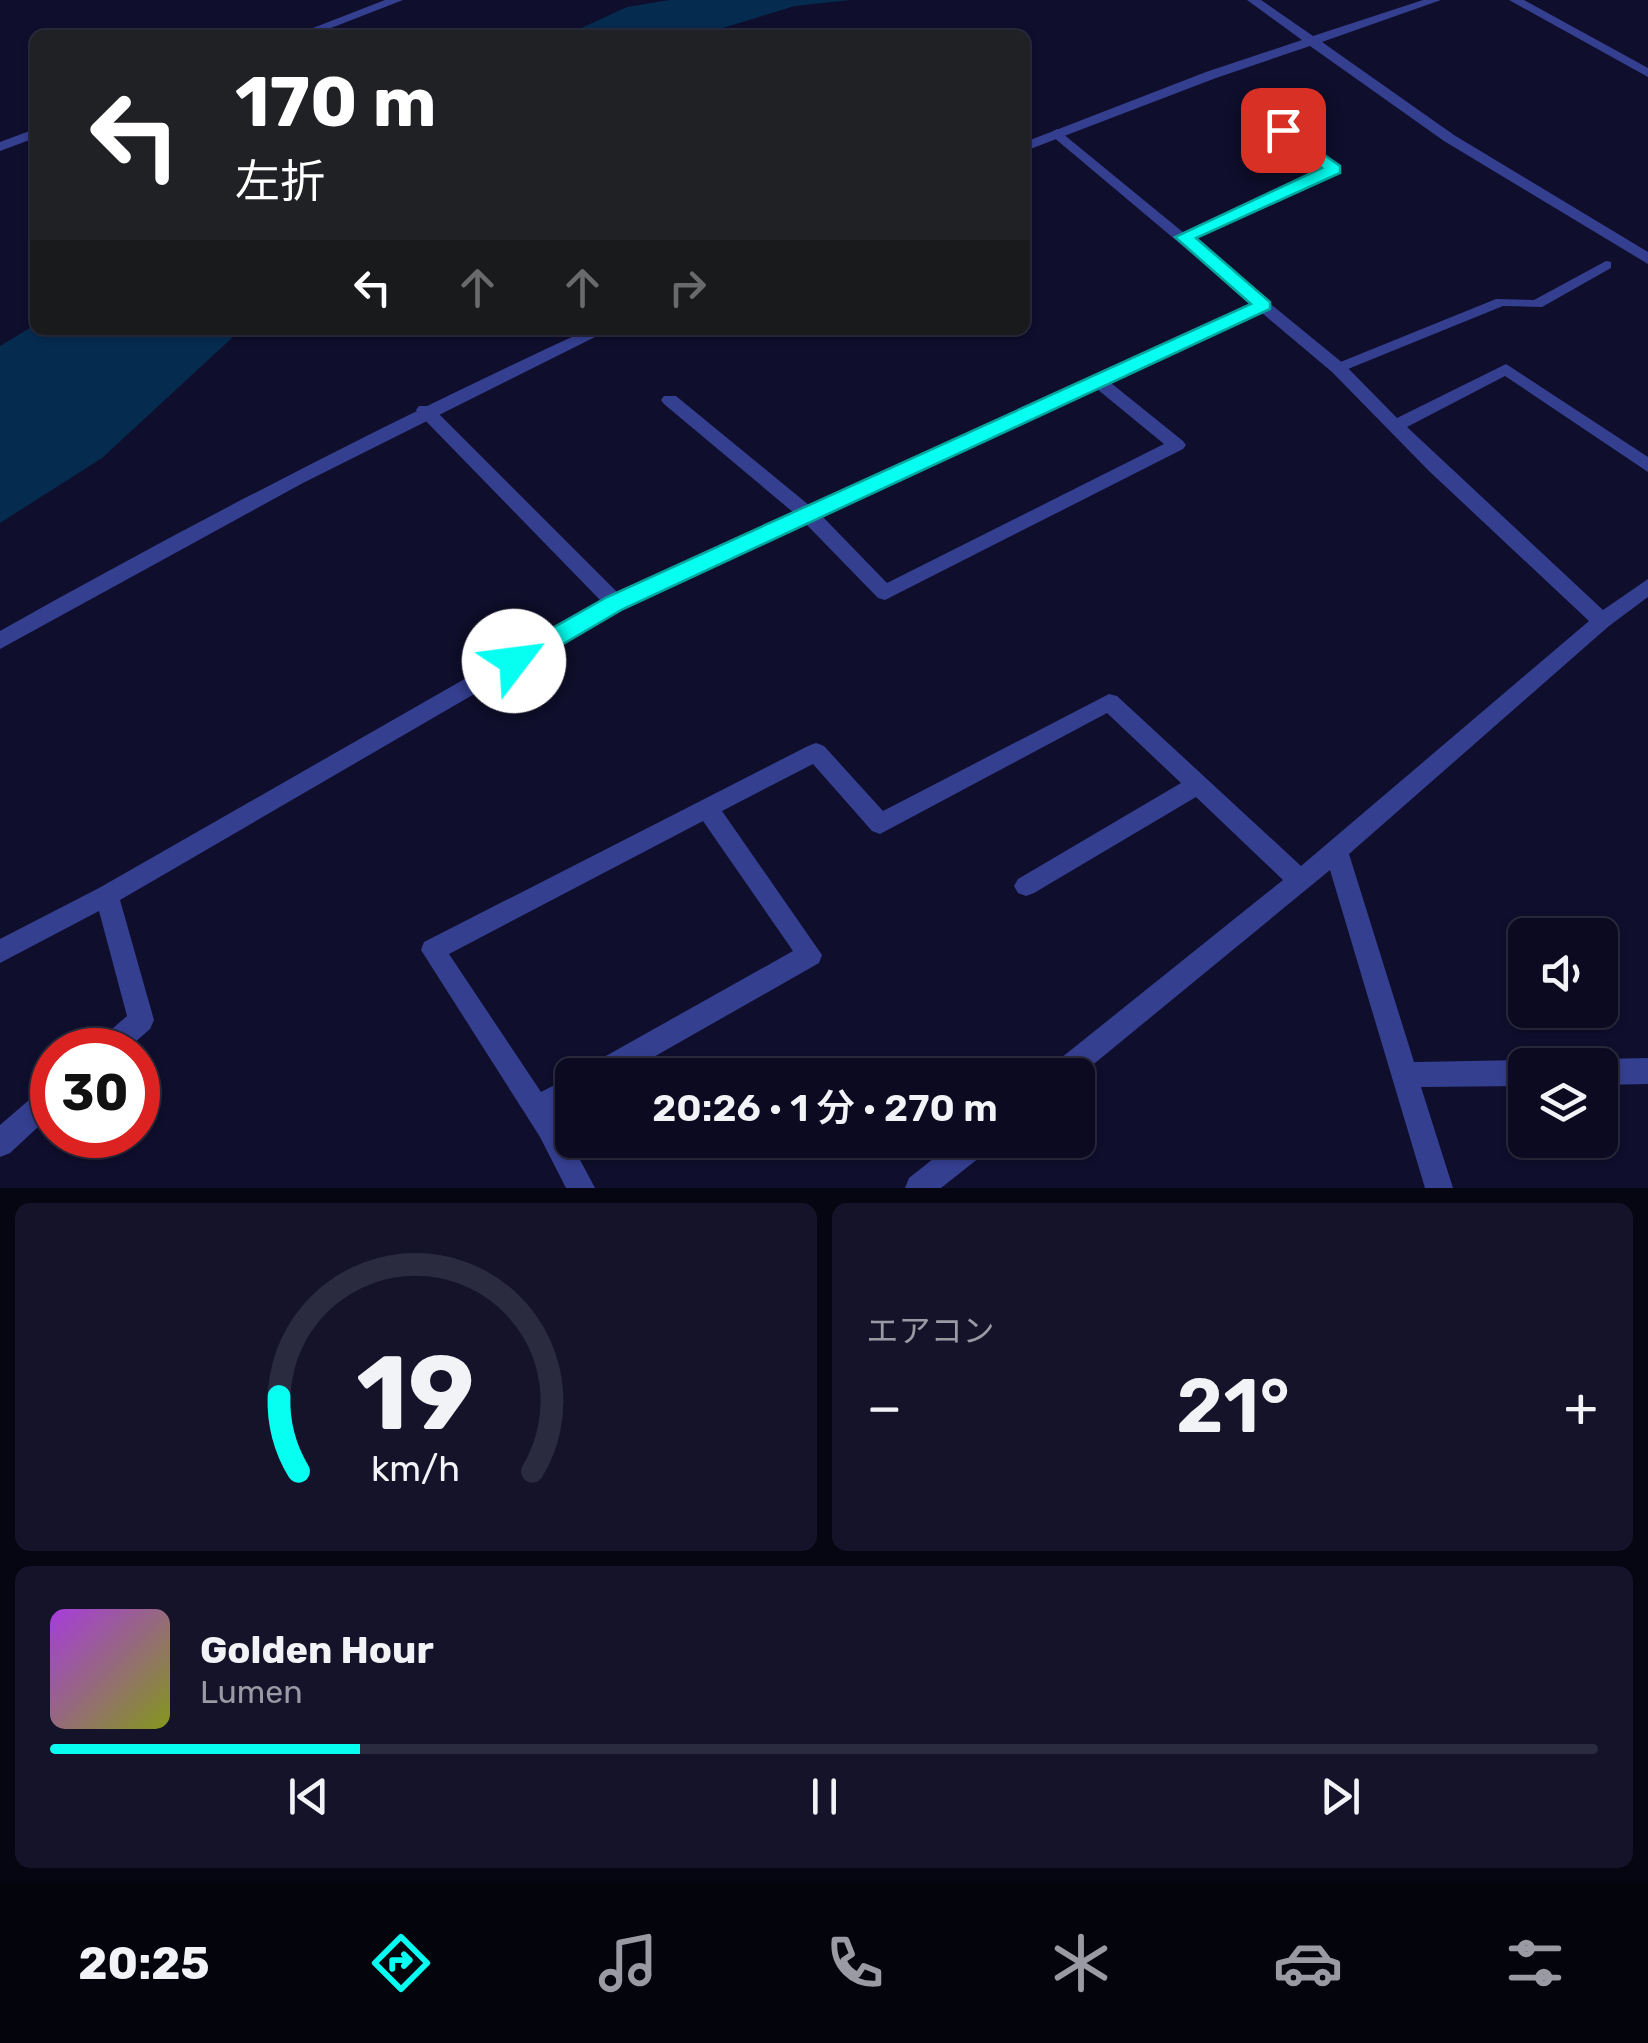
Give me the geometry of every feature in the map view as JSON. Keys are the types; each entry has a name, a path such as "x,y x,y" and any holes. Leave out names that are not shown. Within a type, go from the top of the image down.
{"street":[{"path":"314,30 398,0"},
{"path":"1253,0 1449,138 1648,259"},
{"path":"1030,145 1435,0"},
{"path":"1515,0 1648,73"},
{"path":"1057,134 1338,368 1602,620"},
{"path":"0,146 30,135"},
{"path":"0,952 107,895 615,603 1264,306"},
{"path":"0,641 120,572 425,410 589,335"},
{"path":"1395,426 1506,368 1648,466"},
{"path":"670,400 808,514 885,593 1177,445 1098,382"},
{"path":"425,410 615,603"},
{"path":"1081,1058 1336,851 1602,620 1648,586"},
{"path":"581,1188 536,1109 433,950 816,752 880,824 1110,702 1300,880"},
{"path":"1026,886 1198,785"},
{"path":"627,1058 810,955 706,808"},
{"path":"1336,851 1439,1188"},
{"path":"107,895 140,1020 131,1028"},
{"path":"1618,1072 1648,1071"},
{"path":"1404,1075 1508,1073"},
{"path":"536,1109 555,1098"},
{"path":"0,1144 30,1117"},
{"path":"919,1188 956,1158"}],"lane":[{"path":"1184,237 1334,169 1258,111"},
{"path":"1338,368 1501,302 1538,304 1606,265"}],"water":[{"path":"669,0 851,0 795,6 716,30 577,30 627,7"},
{"path":"30,328 30,335 237,335 102,458 0,523 0,346"}],"route":[{"path":"514,661 615,603 1264,306 1184,237 1334,169 1283,130"}]}
